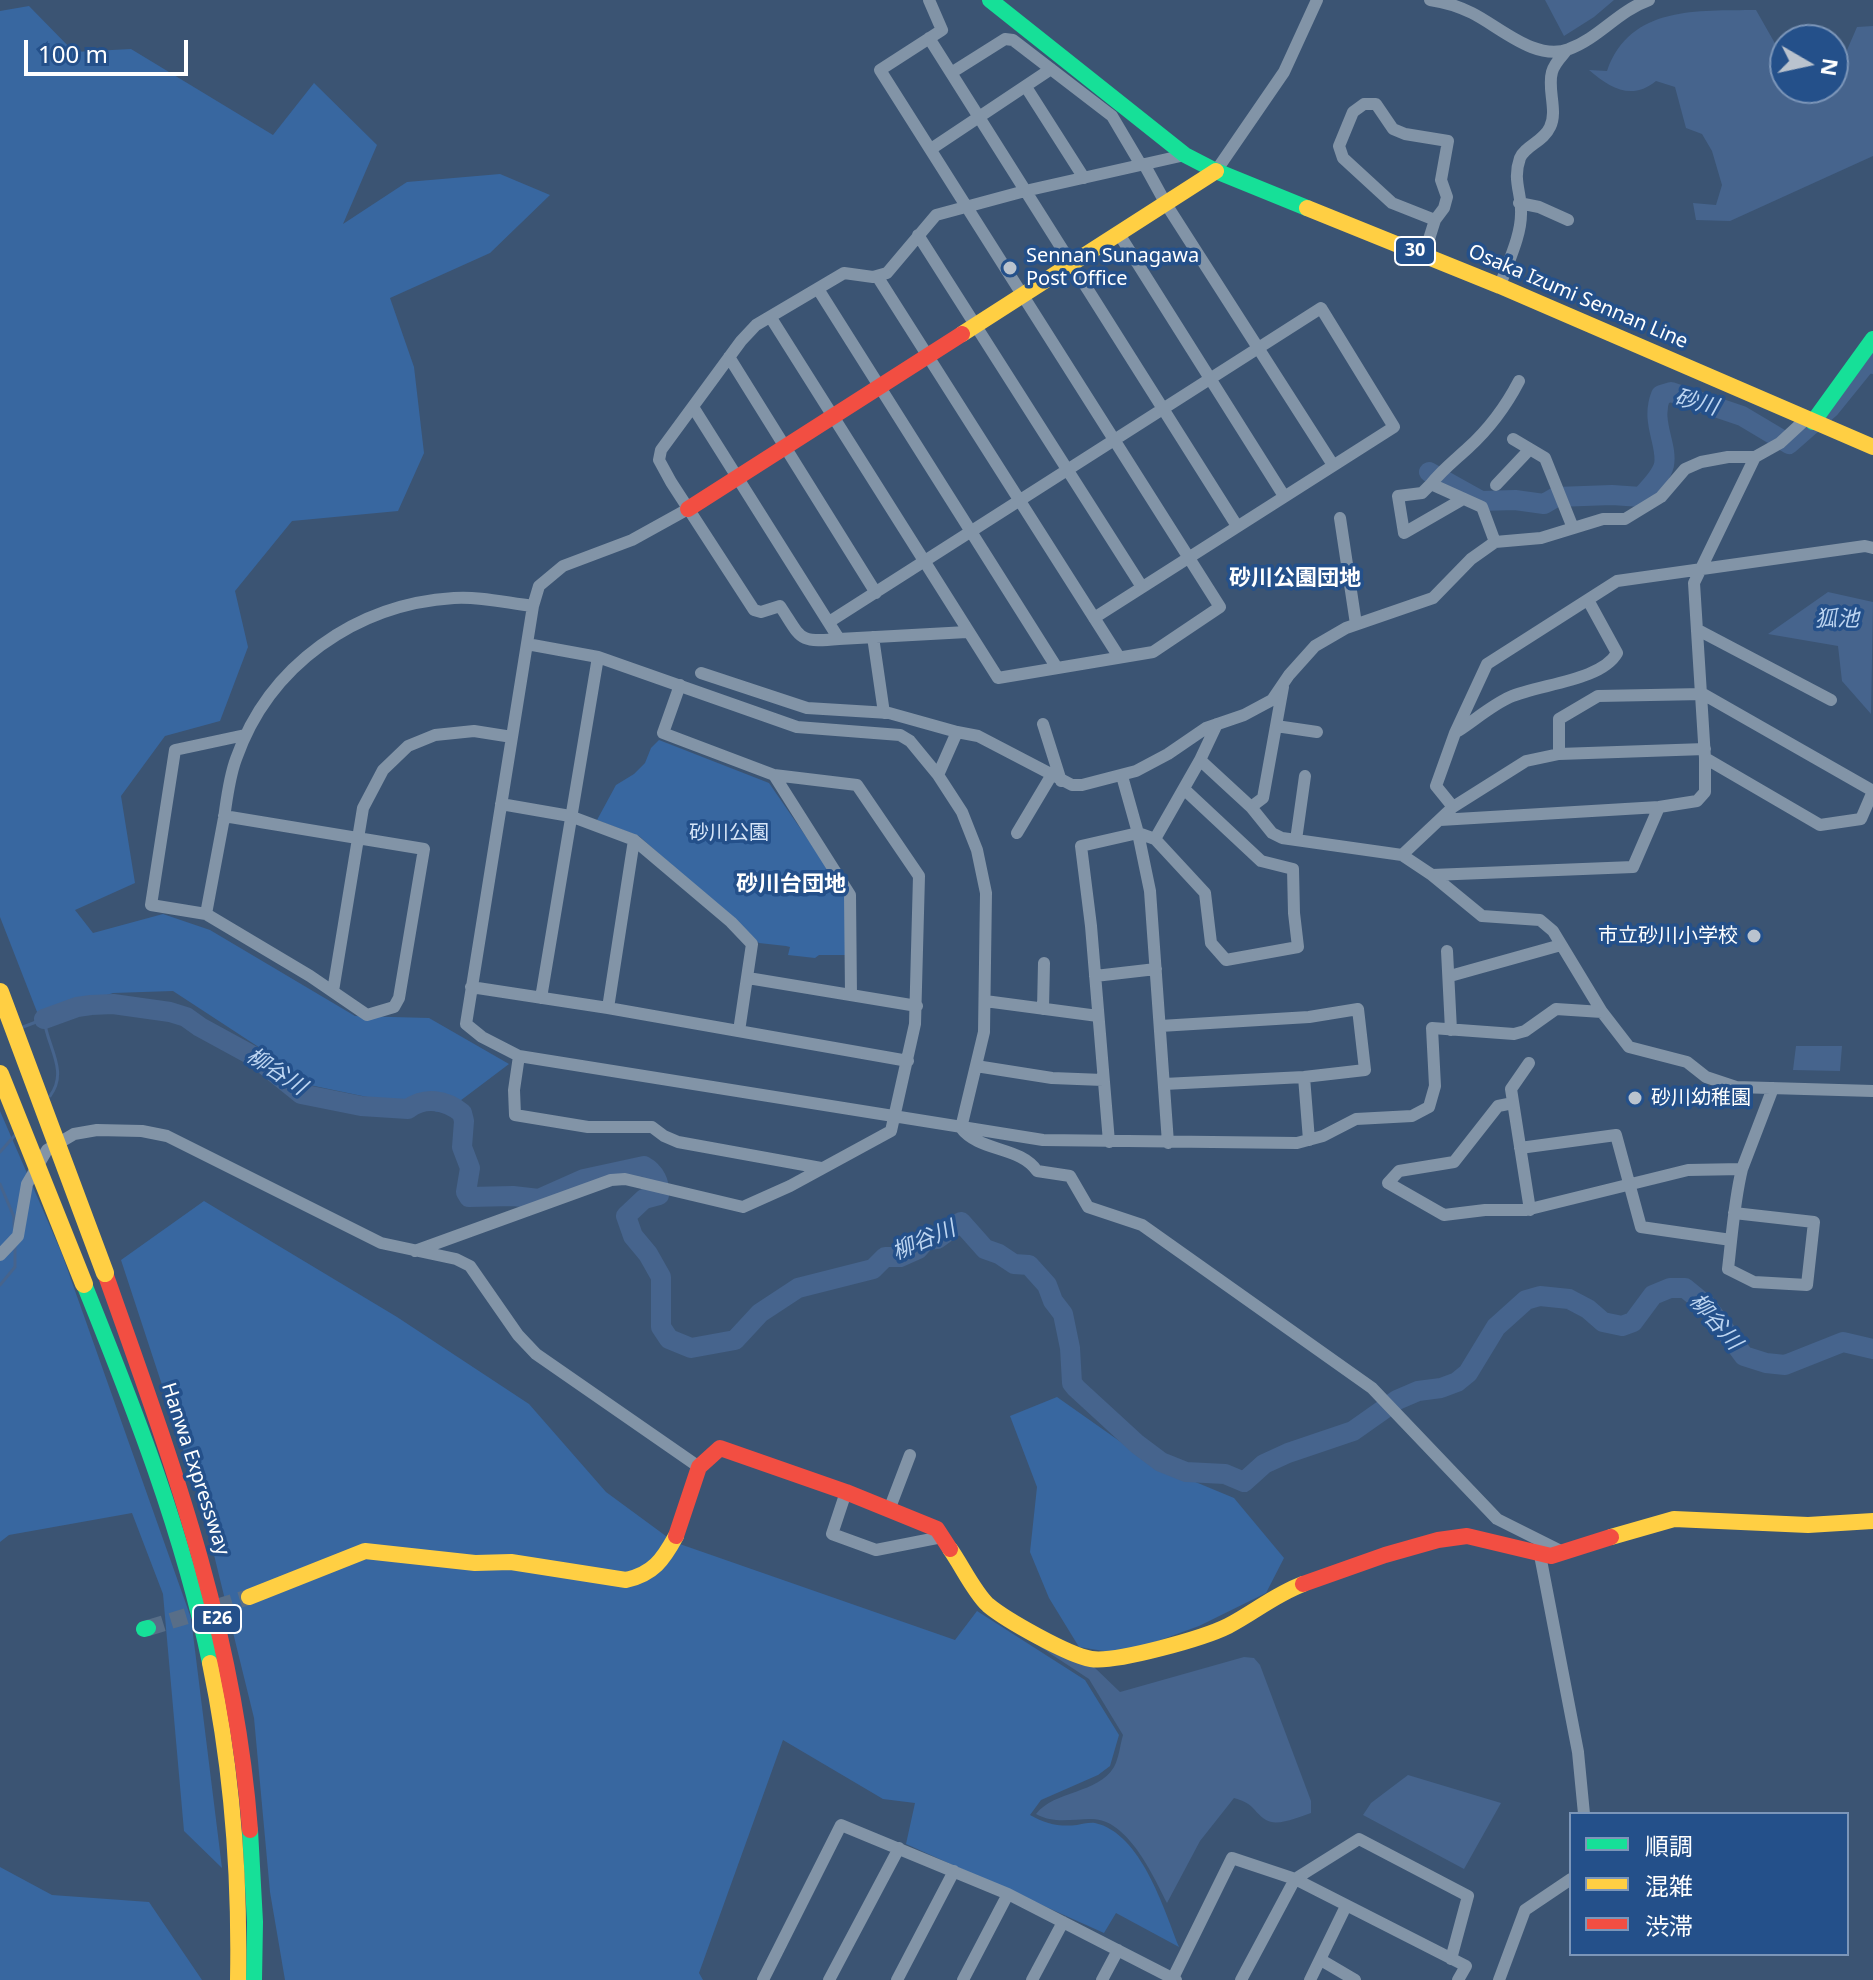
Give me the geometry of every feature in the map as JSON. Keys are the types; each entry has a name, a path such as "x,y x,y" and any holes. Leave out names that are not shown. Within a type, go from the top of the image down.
{"main road":[{"name":"Osaka Izumi Sennan Line","path":"990,0 1107,97 1185,155 1216,171 1500,286 1873,447"},
{"path":"688,509 1216,171"},
{"path":"1810,420 1873,339"},
{"name":"Hanwa Expressway","path":"0,992 105,1273 190,1518 222,1637 235,1703 250,1818 254,1980"},
{"name":"Hanwa Expressway","path":"0,1074 149,1450 172,1518 206,1643 228,1767 238,1895 238,1980"},
{"path":"249,1597 365,1551 475,1563 511,1562 626,1580 640,1577 655,1569 665,1557 676,1536 699,1467 720,1448 846,1492 937,1529 987,1604 1060,1649 1102,1660 1213,1632 1278,1593 1385,1555 1438,1540 1467,1536 1551,1556 1649,1524 1674,1519 1808,1525 1873,1521"}],"street":[{"path":"771,318 998,678 1153,652 1220,607 880,70 942,30 929,0"},
{"path":"1216,171 1284,72 1317,0"},
{"path":"1430,0 1470,12 1529,46 1550,52 1566,51 1582,43 1619,14 1649,0"},
{"path":"929,38 1237,526"},
{"path":"951,73 1005,39 1013,40 1112,116 1333,465"},
{"path":"1500,286 1522,213 1517,169 1522,153 1550,128 1553,69 1566,51"},
{"path":"931,149 1051,69"},
{"path":"1026,87 1084,178"},
{"path":"1424,255 1435,220 1444,208 1447,197 1441,180 1448,141 1393,129 1376,104 1364,104 1353,112 1339,146 1343,158 1392,203 1435,220"},
{"path":"967,632 810,642 801,638 780,606 761,612 754,610 659,460 661,450 756,325 844,273 877,276 887,273 936,215 1025,191 1185,155"},
{"path":"1519,203 1539,207 1568,220"},
{"path":"1119,234 1284,496"},
{"path":"918,235 1142,587"},
{"path":"877,276 1119,657"},
{"path":"818,289 1057,668"},
{"path":"829,622 1321,308 1394,427 1094,618"},
{"path":"729,357 876,593"},
{"path":"1463,499 1404,533 1398,496 1422,493 1507,404 1519,381"},
{"path":"693,407 839,639"},
{"path":"701,673 807,708 884,713 978,736 1056,779 1082,785 1122,776 1168,754 1193,735 1272,700 1315,646 1356,624 1433,598 1471,559 1495,542 1541,538 1603,519 1625,519 1661,497 1685,469 1701,462 1728,457 1755,457 1810,420"},
{"path":"1513,439 1545,458 1573,528"},
{"path":"1496,485 1530,449"},
{"path":"1440,820 1659,807 1697,801 1705,792 1703,694 1694,583 1755,457"},
{"path":"1431,484 1482,507 1495,542"},
{"path":"688,509 632,540 563,566 539,586 533,606 466,1024 482,1037 519,1056 1043,1140 1254,1144 1297,1143 1323,1136 1356,1119 1399,1118 1423,1112 1433,1100 1435,1086 1432,1028 1514,1034 1525,1031 1556,1009 1602,1012"},
{"path":"1340,518 1356,624"},
{"path":"1453,807 1436,786 1455,733 1487,664 1617,581 1865,546 1873,548"},
{"path":"206,914 235,761 254,718 286,674 312,650 362,620 394,609 456,598 533,606"},
{"path":"1455,733 1509,697 1582,675 1613,661 1617,653 1588,600"},
{"path":"1698,630 1831,700"},
{"path":"873,637 884,713"},
{"path":"527,644 598,657 797,727 900,735 910,741 938,775 962,812 977,850 986,893 984,1032 961,1128 968,1138 1031,1162 1037,1171 1070,1176 1088,1207 1142,1225 1372,1388 1497,1519 1563,1552"},
{"path":"541,998 598,657"},
{"path":"1251,807 1263,798 1284,684"},
{"path":"415,1251 611,1180 625,1179 743,1207 755,1204 891,1131 917,1006 919,876 857,785 774,775 663,733 680,685"},
{"path":"1402,855 1453,807 1526,761 1559,754 1705,753 1820,825 1861,819 1873,791 1703,694 1598,696 1559,719 1559,754"},
{"path":"1017,833 1056,779 1043,724"},
{"path":"1155,839 1185,790 1217,724"},
{"path":"1276,726 1317,732"},
{"path":"333,991 363,808 390,760 408,746 435,735 474,731 512,737"},
{"path":"938,775 957,732"},
{"path":"224,816 424,849 399,998 394,1007 367,1015 206,914 151,905 175,750 245,735"},
{"path":"1200,760 1251,807 1272,833 1282,838 1402,855 1482,916 1540,920 1553,931 1602,1012 1629,1047 1687,1062 1706,1077 1736,1087 1873,1091"},
{"path":"774,775 850,895 851,995"},
{"path":"1122,776 1150,891 1168,1143"},
{"path":"1296,840 1305,776"},
{"path":"1109,1142 1081,846 1138,833 1155,839 1205,893 1211,943 1226,960 1298,947 1293,869 1261,861 1185,790"},
{"path":"501,804 570,816 634,840 731,922 752,944 739,1031"},
{"path":"1432,875 1633,867 1659,807"},
{"path":"608,1008 634,840"},
{"path":"1450,976 1561,945"},
{"path":"1447,951 1451,1030"},
{"path":"1043,1009 1044,963"},
{"path":"1095,976 1156,969"},
{"path":"748,978 917,1006"},
{"path":"471,987 908,1061"},
{"path":"985,1001 1098,1016"},
{"path":"1160,1026 1309,1017 1358,1009 1365,1070 1304,1077 1164,1084"},
{"path":"519,1056 514,1090 515,1115 588,1127 652,1127 678,1142 821,1168"},
{"path":"1529,1063 1511,1089 1530,1210"},
{"path":"976,1066 1052,1078 1103,1080"},
{"path":"1304,1077 1309,1140"},
{"path":"1734,1213 1814,1222 1807,1285 1754,1282 1728,1269 1734,1213 1742,1169 1773,1088"},
{"path":"1513,1103 1498,1106 1454,1162 1399,1171 1388,1183 1444,1215 1485,1210 1530,1210 1688,1170 1742,1169"},
{"path":"0,1255 18,1236 27,1184 47,1150 74,1134 97,1130 142,1131 167,1136 381,1243 456,1259 470,1266 518,1335 536,1354 699,1467"},
{"path":"1520,1148 1616,1135 1641,1227 1731,1240"},
{"path":"889,1510 910,1455"},
{"path":"846,1492 832,1534 876,1550 942,1537"},
{"path":"1540,1555 1578,1752 1584,1812"},
{"path":"763,1980 841,1825 1008,1894 1174,1979 1232,1858 1295,1879 1466,1966 1458,1980"},
{"path":"1241,1980 1295,1879 1359,1839 1468,1896 1451,1959"},
{"path":"829,1980 899,1848"},
{"path":"897,1980 954,1871"},
{"path":"1499,1980 1525,1910 1569,1880"},
{"path":"963,1980 1008,1894"},
{"path":"1310,1980 1346,1906"},
{"path":"1032,1980 1063,1922"},
{"path":"1102,1980 1118,1950"},
{"path":"1321,1960 1355,1980"}],"green space":[{"path":"29,6 74,52 131,49 273,135 314,83 377,145 343,224 407,182 500,174 550,195 490,253 390,298 414,367 424,453 398,511 292,521 235,591 248,647 220,721 165,736 121,796 135,883 75,910 93,933 163,914 210,930 355,1016 429,1018 509,1064 444,1113 300,1083 280,1061 173,991 113,993 39,1017 0,917 0,11"},
{"name":"砂川公園","path":"659,740 769,783 847,896 846,955 819,955 815,958 788,955 790,947 759,943 639,836 597,820 616,785 645,763 651,748"},
{"path":"0,1111 62,1254 191,1618 222,1868 184,1831 163,1594 132,1513 9,1535 0,1542"},
{"path":"204,1201 397,1317 529,1404 606,1492 674,1542 955,1640 977,1611 1085,1680 1119,1735 1110,1766 1098,1775 1041,1800 1030,1815 1058,1825 1095,1823 1125,1841 1149,1874 1179,1947 1116,1913 1104,1933 906,1844 915,1803 883,1799 783,1740 699,1973 703,1980 285,1980 270,1892 254,1718 203,1510 121,1260"},
{"path":"1057,1397 1152,1464 1234,1498 1284,1558 1266,1593 1199,1626 1122,1654 1079,1647 1049,1598 1030,1552 1037,1487 1010,1416"},
{"path":"0,1867 52,1895 149,1902 202,1980 0,1980"}],"water":[{"path":"1545,0 1614,0 1564,36"},
{"path":"1756,10 1769,33 1769,104 1849,104 1849,46 1857,27 1873,26 1873,156 1730,221 1696,220 1693,203 1716,205 1722,185 1712,151 1702,134 1686,128 1675,87 1656,81 1638,90 1621,90 1589,70 1607,71 1618,49 1632,34 1649,23 1668,16"},
{"name":"狐池","path":"1828,592 1873,602 1871,714 1842,681 1838,646 1768,634"},
{"path":"1796,1046 1842,1046 1840,1071 1793,1070"},
{"path":"996,1612 1079,1664 1094,1667 1120,1692 1244,1657 1254,1658 1260,1665 1311,1801 1311,1813 1288,1821 1271,1822 1247,1803 1234,1798 1200,1841 1167,1903 1137,1850 1116,1828 1104,1821 1056,1820 1036,1814 1054,1800 1107,1776 1116,1763 1123,1735 1089,1679 993,1616"},
{"path":"1408,1775 1501,1803 1464,1869 1363,1815 1371,1803"}],"waterway":[{"name":"砂川","path":"1429,472 1481,501 1515,500 1544,504 1556,497 1641,497 1658,478 1664,465 1657,414 1661,395 1671,392 1742,416 1789,444 1830,408 1868,361 1873,364"},
{"name":"柳谷川","path":"44,1019 91,1005 113,1004 170,1012 186,1017 255,1057 301,1094 361,1106 408,1109 428,1101 449,1105 462,1113 464,1121 462,1147 470,1168 466,1192 469,1197 539,1199 584,1179 644,1166 656,1178 659,1195 644,1199 626,1216 633,1236 661,1277 661,1327 669,1339 691,1348 735,1340 760,1313 798,1288 873,1269 885,1257 900,1257 918,1249 926,1240 937,1239 961,1222 985,1249 1014,1264 1029,1265 1047,1285 1053,1301 1063,1314 1070,1348 1072,1383 1076,1388 1137,1444 1161,1462 1186,1472 1225,1474 1244,1482 1264,1464 1353,1431 1397,1400 1418,1391 1457,1382 1468,1373 1496,1327 1526,1300 1540,1296 1569,1299 1603,1322 1622,1326 1633,1322 1653,1295 1670,1288 1685,1288 1707,1306 1744,1356 1785,1365 1843,1342 1873,1349"},
{"path":"23,1027 44,1019 58,1077 50,1096"},
{"path":"0,1152 16,1134"},
{"path":"0,1184 14,1217 14,1227"},
{"path":"0,1285 15,1267 15,1246"}],"tunnel":[{"path":"148,1628 249,1597"}],"traffic: fast":[{"path":"990,0 1185,155 1307,208"},
{"path":"1813,422 1873,339"},
{"path":"84,1284 139,1424 171,1518 210,1663"},
{"path":"144,1629 148,1628"},
{"path":"250,1830 255,1922 254,1980"}],"traffic: slow":[{"path":"962,334 1216,171"},
{"path":"1307,208 1500,286 1873,447"},
{"path":"0,992 105,1273"},
{"path":"0,1074 84,1284"},
{"path":"1611,1537 1674,1519 1808,1525 1873,1521"},
{"path":"249,1597 365,1551 475,1563 511,1562 626,1580 656,1565 676,1536"},
{"path":"950,1549 988,1605 1038,1636 1091,1659 1120,1657 1200,1637 1228,1626 1303,1584"},
{"path":"210,1663 224,1742 233,1821 238,1900 238,1980"}],"traffic: jam":[{"path":"688,509 962,334"},
{"path":"105,1273 176,1478 215,1615 242,1756 250,1830"},
{"path":"676,1536 699,1467 720,1448 846,1492 937,1529 950,1549"},
{"path":"1303,1584 1438,1540 1467,1536 1551,1556 1611,1537"}],"place":[{"name":"Sennan Sunagawa Post Office","path":"1010,268"},
{"name":"市立砂川小学校","path":"1754,936"},
{"name":"砂川幼稚園","path":"1635,1098"}],"district":[{"name":"砂川公園団地","path":"1295,579"},
{"name":"砂川台団地","path":"791,885"}]}
